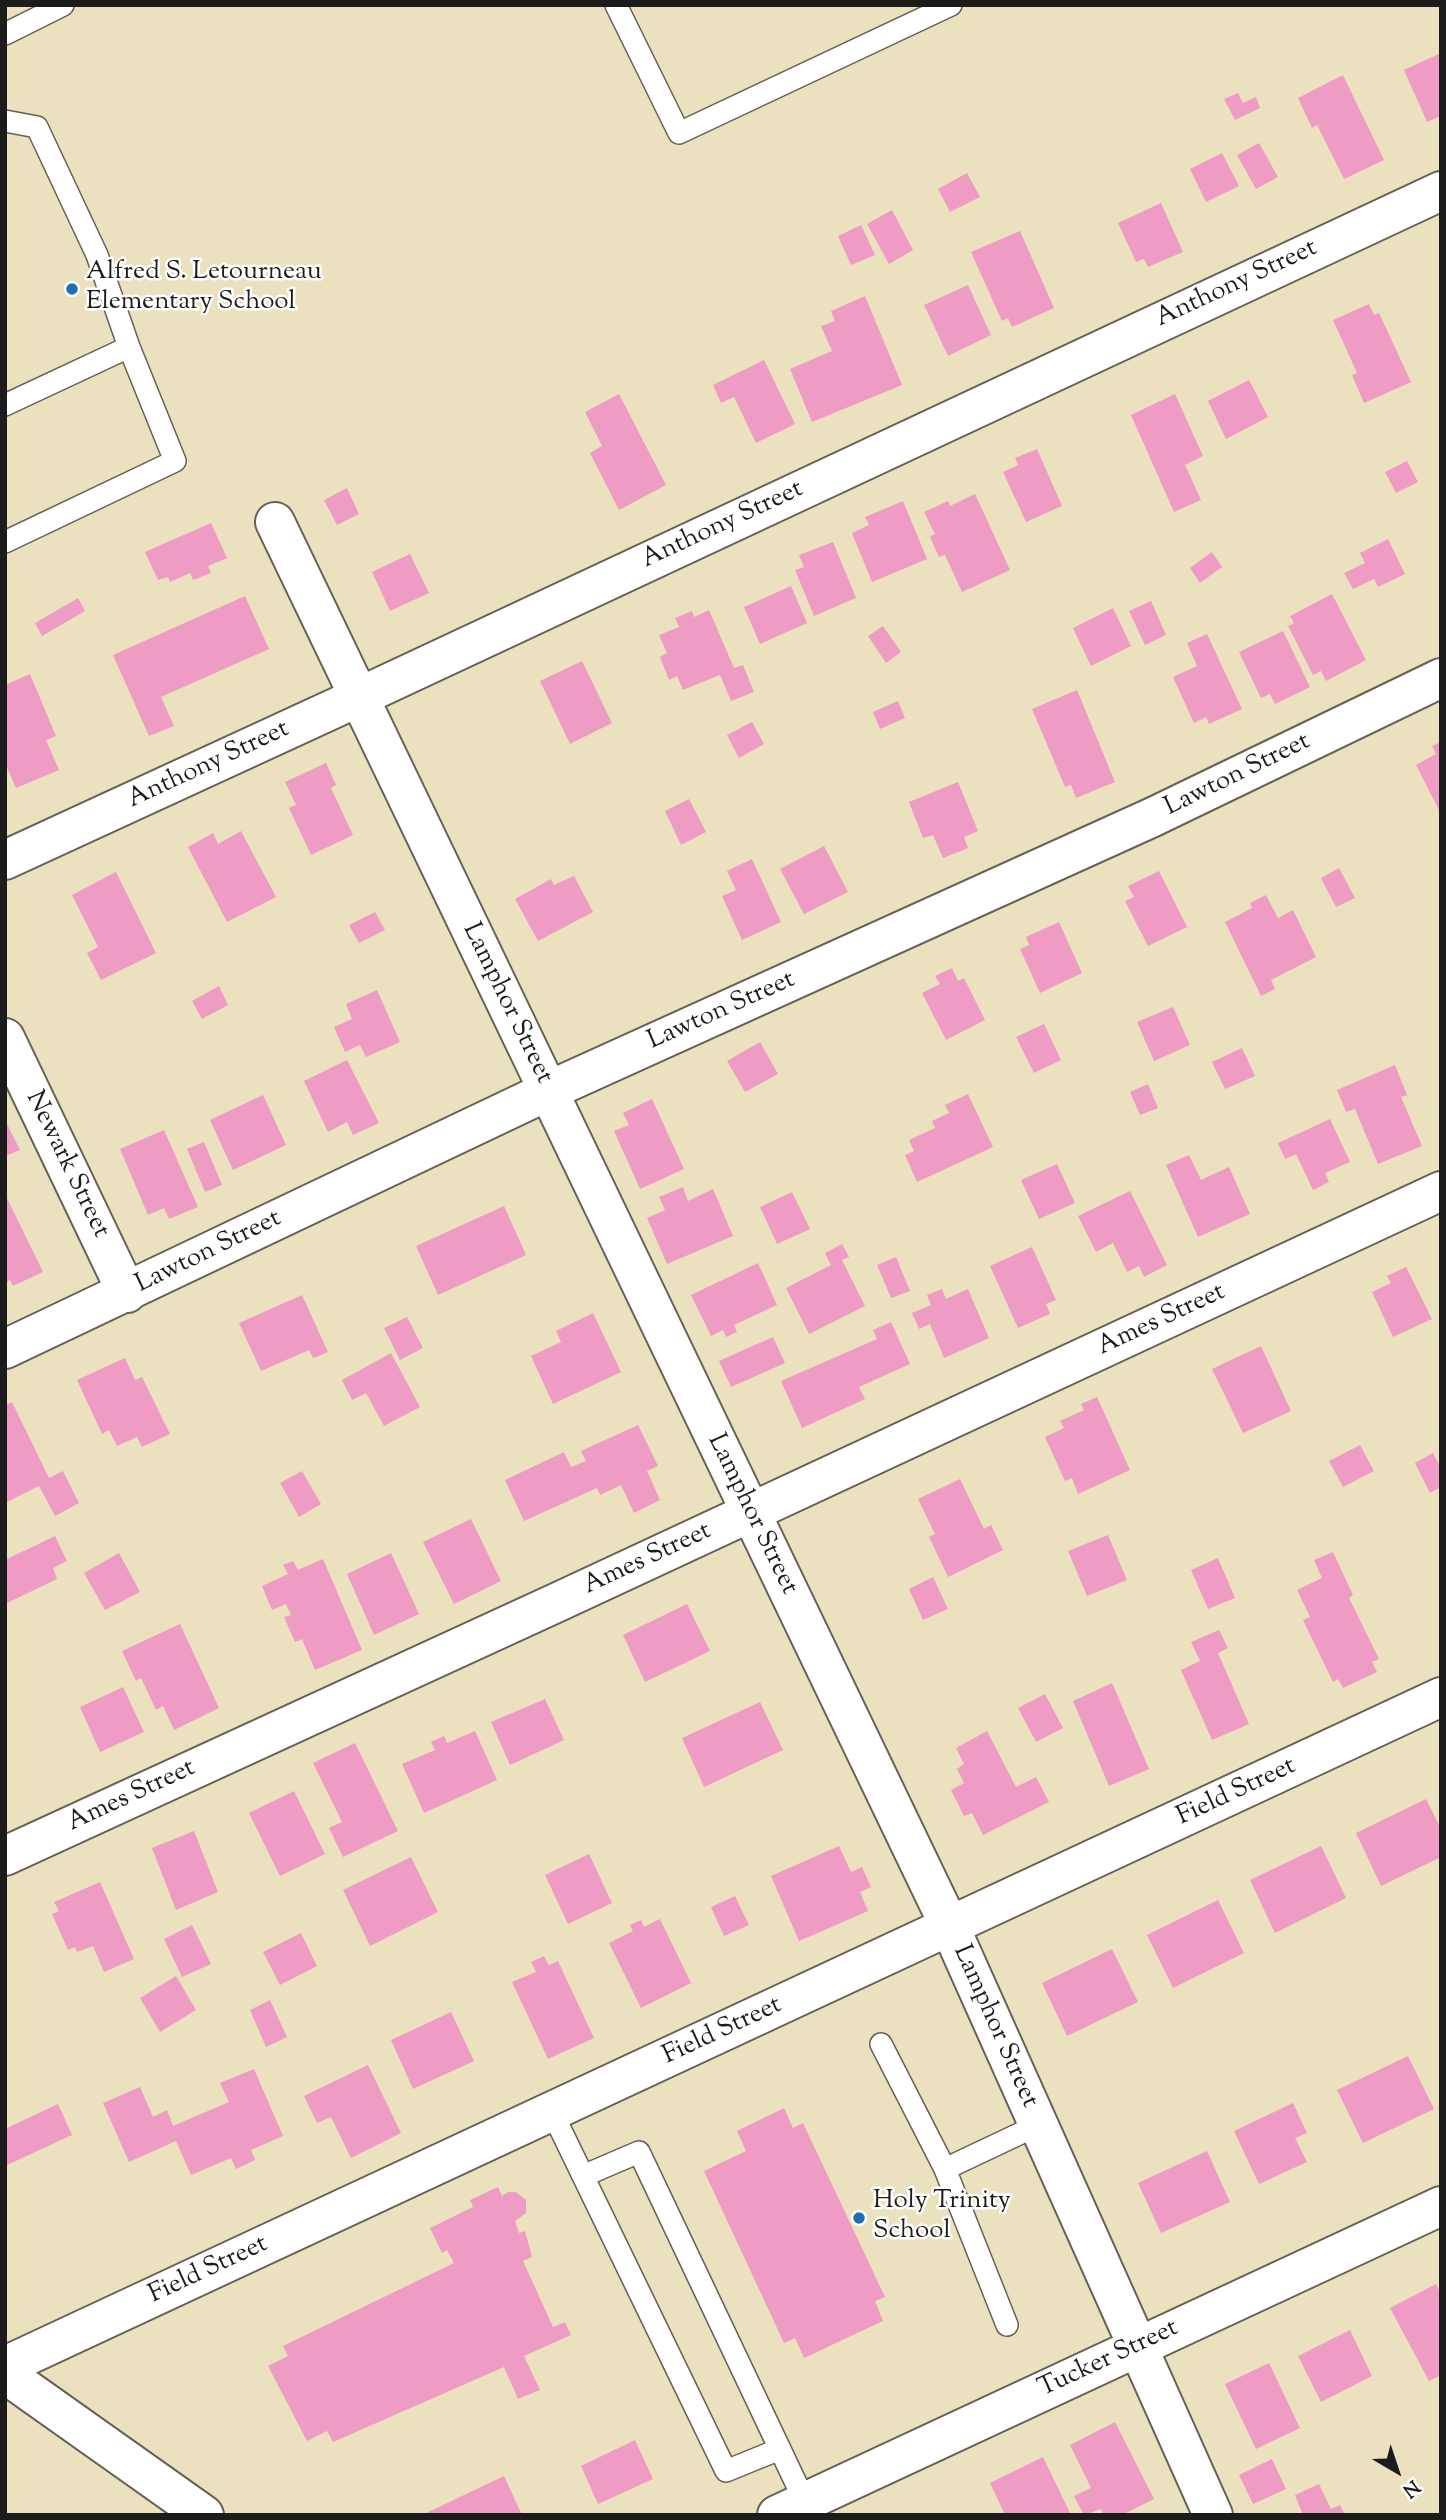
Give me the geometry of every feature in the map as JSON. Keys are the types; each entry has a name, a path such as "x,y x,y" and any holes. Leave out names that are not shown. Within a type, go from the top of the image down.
{"street":[{"name":"Anthony Street","path":"5,860 1441,191"},
{"name":"Lamphor Street","path":"275,522 950,1927 1136,2348 1213,2515"},
{"name":"Lawton Street","path":"5,1349 548,1091 1153,817 1441,678"},
{"name":"Newark Street","path":"5,1038 127,1293"},
{"name":"Ames Street","path":"5,1856 1441,1191"},
{"name":"Field Street","path":"5,2366 1441,1697"},
{"name":"Tucker Street","path":"791,2508 1441,2206"},
{"path":"5,2374 204,2515"}],"lane":[{"path":"5,34 63,5"},
{"path":"616,5 679,133 951,5"},
{"path":"5,121 37,127 97,255 129,347 175,461 5,542"},
{"path":"5,405 129,347"},
{"path":"881,2044 945,2169 1007,2325"},
{"path":"552,2112 726,2471 780,2449"},
{"path":"945,2169 1038,2125"},
{"path":"583,2175 639,2152 780,2449 791,2508"}],"building":[{"path":"1441,53 1441,116 1427,122 1404,70"},
{"path":"1343,75 1384,160 1344,179 1317,125 1312,128 1298,98"},
{"path":"1238,93 1243,103 1256,97 1260,108 1235,120 1224,99"},
{"path":"1259,143 1278,177 1256,189 1237,155"},
{"path":"1222,153 1239,186 1206,202 1190,169"},
{"path":"967,173 980,197 950,212 938,189"},
{"path":"1161,203 1183,252 1148,267 1144,259 1136,262 1118,223"},
{"path":"892,210 913,250 889,264 867,224"},
{"path":"861,225 875,255 851,265 838,236"},
{"path":"1020,231 1054,308 1012,327 1008,318 1002,321 971,252"},
{"path":"968,285 991,335 948,356 924,305"},
{"path":"865,296 902,385 812,422 790,369 832,351 821,326 835,321 831,311"},
{"path":"1369,304 1374,315 1379,313 1411,382 1364,403 1352,375 1357,373 1333,320"},
{"path":"764,360 795,424 756,443 734,397 721,403 713,385"},
{"path":"1249,380 1268,417 1226,439 1208,401"},
{"path":"619,394 666,485 619,510 590,453 602,446 585,412"},
{"path":"1175,394 1203,456 1185,465 1201,500 1174,512 1131,415"},
{"path":"1037,449 1062,506 1026,522 1003,472 1018,465 1015,458"},
{"path":"1407,461 1418,482 1396,493 1385,472"},
{"path":"347,488 359,514 337,525 324,500"},
{"path":"975,494 1010,570 962,592 945,555 939,557 930,537 935,534 924,512 948,501 950,506"},
{"path":"903,501 927,559 872,582 852,533 869,525 865,517"},
{"path":"211,523 227,558 208,566 211,573 193,580 190,573 170,582 168,577 158,580 145,552"},
{"path":"1388,539 1405,574 1378,587 1374,579 1353,589 1344,573 1365,563 1360,553"},
{"path":"833,542 856,598 814,616 795,570 804,567 799,555"},
{"path":"1212,552 1222,567 1200,583 1190,568"},
{"path":"410,554 429,593 390,611 372,572"},
{"path":"791,586 807,623 760,644 744,607"},
{"path":"1332,594 1366,660 1326,681 1321,671 1313,675 1288,626 1294,623 1290,616"},
{"path":"245,596 269,649 161,697 174,726 149,736 113,655"},
{"path":"78,598 85,611 42,636 35,623"},
{"path":"1151,601 1166,635 1145,645 1129,611"},
{"path":"1113,608 1131,646 1091,666 1073,628"},
{"path":"709,610 734,668 743,665 754,692 731,701 720,675 683,690 677,676 669,680 660,657 667,653 659,635 679,627 675,618 692,611 694,617"},
{"path":"883,626 901,652 886,663 868,636"},
{"path":"1283,631 1310,687 1275,704 1270,694 1261,698 1239,652"},
{"path":"1207,634 1242,709 1209,724 1206,717 1194,723 1173,677 1197,666 1187,643"},
{"path":"582,661 612,723 570,744 540,681"},
{"path":"30,674 56,736 46,740 59,770 16,788 5,763 5,685"},
{"path":"1077,690 1115,782 1076,798 1071,785 1065,787 1032,709"},
{"path":"898,701 905,718 880,729 873,712"},
{"path":"752,722 764,744 739,758 727,735"},
{"path":"1441,742 1441,814 1416,765 1436,754 1432,746"},
{"path":"326,763 336,785 331,788 353,835 311,855 289,808 296,805 285,782"},
{"path":"958,782 978,831 964,837 968,848 943,858 933,835 923,838 909,802"},
{"path":"689,799 706,832 681,845 665,811"},
{"path":"241,831 276,897 227,922 188,847 213,833 218,844"},
{"path":"824,846 848,892 804,914 780,869"},
{"path":"752,859 781,922 742,940 722,896 736,890 727,871"},
{"path":"1339,868 1355,898 1336,907 1321,878"},
{"path":"1159,871 1187,927 1148,946 1125,901 1134,897 1128,886"},
{"path":"116,872 156,953 101,980 87,953 98,947 72,895"},
{"path":"574,876 593,912 538,941 515,899 551,879 554,885"},
{"path":"1266,895 1278,918 1293,910 1316,957 1271,980 1275,989 1261,996 1225,922 1252,908 1250,903"},
{"path":"375,912 385,930 359,943 349,925"},
{"path":"1059,922 1082,973 1040,993 1020,949 1029,945 1026,937"},
{"path":"952,968 958,981 964,978 985,1020 946,1040 922,993 940,984 935,976"},
{"path":"219,986 228,1005 202,1019 192,1001"},
{"path":"377,990 400,1042 366,1057 360,1045 345,1052 334,1027 352,1019 346,1004"},
{"path":"1173,1007 1190,1045 1154,1061 1137,1022"},
{"path":"1044,1024 1061,1060 1034,1073 1016,1037"},
{"path":"760,1042 778,1074 745,1092 727,1061"},
{"path":"1242,1048 1255,1076 1225,1089 1212,1062"},
{"path":"347,1060 379,1123 353,1135 347,1122 328,1132 304,1081"},
{"path":"1395,1065 1407,1095 1401,1097 1422,1146 1378,1164 1355,1109 1346,1112 1337,1090"},
{"path":"1148,1084 1158,1108 1140,1115 1130,1092"},
{"path":"968,1094 993,1147 917,1182 905,1155 914,1151 909,1140 935,1128 932,1121 949,1113 945,1105"},
{"path":"263,1095 286,1145 233,1170 210,1120"},
{"path":"652,1099 684,1169 640,1189 614,1131 629,1125 623,1113"},
{"path":"1330,1119 1350,1162 1325,1173 1329,1182 1313,1190 1296,1154 1285,1159 1278,1143"},
{"path":"5,1120 20,1150 5,1156"},
{"path":"164,1130 198,1207 169,1219 164,1208 148,1215 120,1149"},
{"path":"204,1142 222,1185 205,1192 187,1149"},
{"path":"1189,1155 1201,1180 1229,1167 1250,1214 1198,1237 1166,1165"},
{"path":"1057,1164 1075,1203 1039,1219 1021,1180"},
{"path":"683,1187 688,1201 713,1189 733,1236 667,1264 647,1218 665,1210 659,1197"},
{"path":"1130,1191 1167,1265 1144,1277 1139,1266 1127,1272 1113,1243 1096,1252 1078,1216"},
{"path":"792,1192 810,1229 777,1244 760,1207"},
{"path":"5,1194 43,1272 13,1286 10,1280 5,1283"},
{"path":"504,1206 526,1255 438,1295 416,1246"},
{"path":"842,1244 849,1257 842,1260 865,1306 809,1334 786,1288 831,1265 825,1253"},
{"path":"1032,1247 1056,1300 1046,1304 1050,1314 1018,1328 990,1266"},
{"path":"896,1257 910,1291 891,1298 877,1265"},
{"path":"758,1263 777,1305 734,1325 737,1332 726,1337 723,1330 711,1336 691,1295"},
{"path":"1406,1267 1432,1319 1393,1337 1372,1292 1391,1283 1387,1276"},
{"path":"942,1289 946,1299 968,1289 989,1338 944,1358 930,1324 919,1329 912,1313 931,1305 927,1295"},
{"path":"302,1295 328,1352 313,1358 309,1350 261,1371 239,1323"},
{"path":"593,1313 621,1372 553,1404 531,1356 561,1342 556,1331"},
{"path":"407,1317 423,1348 400,1360 384,1328"},
{"path":"891,1322 910,1364 859,1387 865,1399 802,1428 781,1381 877,1339 873,1330"},
{"path":"773,1337 785,1363 731,1387 719,1361"},
{"path":"1261,1346 1291,1411 1243,1433 1212,1369"},
{"path":"391,1353 420,1407 384,1426 366,1393 352,1400 342,1380"},
{"path":"125,1358 135,1380 142,1377 170,1434 142,1447 137,1437 117,1446 109,1430 102,1434 77,1380"},
{"path":"1097,1397 1130,1470 1078,1494 1072,1478 1065,1481 1045,1437 1064,1428 1060,1421 1084,1410 1081,1404"},
{"path":"12,1402 49,1478 63,1471 79,1503 55,1516 39,1486 5,1503 5,1405"},
{"path":"638,1425 658,1466 647,1471 660,1500 634,1513 621,1485 600,1495 597,1488 524,1521 505,1480 564,1452 571,1467 586,1461 581,1451"},
{"path":"1360,1445 1374,1471 1343,1487 1329,1461"},
{"path":"1433,1453 1441,1468 1441,1487 1430,1493 1415,1463"},
{"path":"302,1471 321,1504 299,1517 280,1483"},
{"path":"960,1479 984,1529 991,1525 1003,1550 948,1577 929,1537 935,1534 918,1499"},
{"path":"471,1519 501,1581 454,1604 423,1542"},
{"path":"1108,1535 1127,1580 1087,1596 1068,1551"},
{"path":"55,1536 67,1561 53,1568 57,1579 5,1604 5,1560"},
{"path":"1333,1552 1353,1595 1349,1598 1379,1659 1372,1662 1377,1672 1343,1688 1338,1679 1333,1682 1303,1620 1310,1617 1297,1590 1322,1578 1314,1560"},
{"path":"119,1553 140,1592 105,1610 84,1573"},
{"path":"391,1553 419,1614 374,1635 347,1574"},
{"path":"1218,1558 1235,1598 1208,1609 1191,1570"},
{"path":"323,1559 362,1650 315,1670 302,1639 295,1642 284,1617 291,1615 286,1604 272,1610 262,1586 288,1574 283,1565 293,1561 298,1570"},
{"path":"933,1577 948,1609 923,1620 909,1589"},
{"path":"687,1604 710,1651 645,1682 623,1635"},
{"path":"180,1624 219,1708 174,1730 163,1706 156,1710 141,1678 136,1681 122,1651"},
{"path":"1219,1630 1228,1648 1218,1653 1249,1724 1212,1740 1181,1670 1200,1661 1191,1642"},
{"path":"1112,1683 1149,1769 1109,1786 1073,1701"},
{"path":"123,1687 144,1732 100,1752 80,1707"},
{"path":"1045,1694 1063,1728 1036,1742 1018,1708"},
{"path":"545,1699 564,1740 510,1765 491,1722"},
{"path":"760,1702 783,1750 704,1787 682,1738"},
{"path":"475,1731 497,1780 424,1813 402,1764 435,1750 431,1742 444,1736 447,1743"},
{"path":"987,1731 1016,1787 1036,1777 1049,1802 983,1835 972,1813 964,1816 951,1790 964,1783 957,1769 964,1764 956,1748"},
{"path":"355,1743 398,1831 343,1857 329,1828 342,1822 313,1763"},
{"path":"294,1791 325,1854 280,1876 249,1813"},
{"path":"1426,1799 1441,1829 1441,1857 1381,1886 1356,1833"},
{"path":"194,1831 218,1892 176,1910 152,1848"},
{"path":"839,1846 851,1872 862,1867 871,1887 860,1892 868,1911 799,1941 771,1876"},
{"path":"1321,1846 1346,1898 1275,1933 1250,1880"},
{"path":"589,1854 612,1903 568,1924 545,1875"},
{"path":"411,1857 438,1912 370,1946 343,1890"},
{"path":"100,1882 134,1959 104,1972 93,1946 77,1952 75,1947 68,1950 52,1914 59,1911 54,1902"},
{"path":"735,1896 749,1925 724,1936 711,1907"},
{"path":"1218,1900 1244,1953 1173,1988 1147,1935"},
{"path":"660,1919 691,1983 641,2008 609,1943 633,1931 630,1925 641,1920 644,1927"},
{"path":"192,1925 211,1964 182,1977 164,1939"},
{"path":"301,1933 317,1966 280,1985 263,1952"},
{"path":"1112,1949 1138,2002 1067,2036 1042,1983"},
{"path":"544,1956 549,1965 558,1961 594,2038 548,2059 512,1982 536,1972 531,1962"},
{"path":"176,1976 196,2010 160,2032 140,1998"},
{"path":"270,2000 287,2037 266,2047 250,2010"},
{"path":"451,2012 474,2061 413,2089 391,2040"},
{"path":"1408,2056 1434,2109 1363,2143 1337,2090"},
{"path":"368,2065 401,2133 351,2158 331,2117 317,2123 304,2096"},
{"path":"254,2069 283,2136 251,2150 255,2160 236,2169 231,2158 191,2175 176,2141 129,2162 103,2103 140,2087 153,2117 167,2110 173,2126 229,2102 220,2083"},
{"path":"1293,2103 1307,2133 1295,2138 1307,2162 1259,2184 1234,2131"},
{"path":"58,2104 72,2135 5,2166 5,2129"},
{"path":"784,2108 793,2128 803,2123 885,2297 875,2301 883,2321 804,2358 795,2338 784,2343 704,2171 746,2151 737,2131"},
{"path":"1207,2151 1230,2202 1161,2233 1138,2183"},
{"path":"498,2187 502,2196 508,2192 516,2192 526,2200 526,2213 515,2221 519,2233 525,2231 532,2257 523,2261 553,2327 565,2322 571,2335 524,2356 540,2390 518,2399 504,2367 333,2442 327,2431 307,2441 268,2366 288,2356 283,2346 454,2263 447,2250 442,2253 430,2228 473,2207 470,2200"},
{"path":"1436,2284 1441,2294 1441,2375 1429,2381 1390,2308"},
{"path":"1350,2330 1372,2376 1321,2402 1298,2356"},
{"path":"1269,2363 1300,2428 1256,2449 1225,2384"},
{"path":"1115,2422 1154,2499 1122,2515 1104,2515 1101,2509 1084,2515 1074,2496 1091,2488 1070,2445"},
{"path":"635,2440 653,2479 598,2504 581,2466"},
{"path":"1043,2457 1071,2515 1005,2515 990,2483"},
{"path":"1272,2459 1286,2489 1253,2504 1239,2475"},
{"path":"504,2476 522,2515 422,2515"},
{"path":"1319,2484 1331,2509 1340,2505 1345,2515 1303,2515 1295,2495"}],"place":[{"name":"Alfred S. Letourneau Elementary School","path":"72,289"},
{"name":"Holy Trinity School","path":"859,2218"}]}
